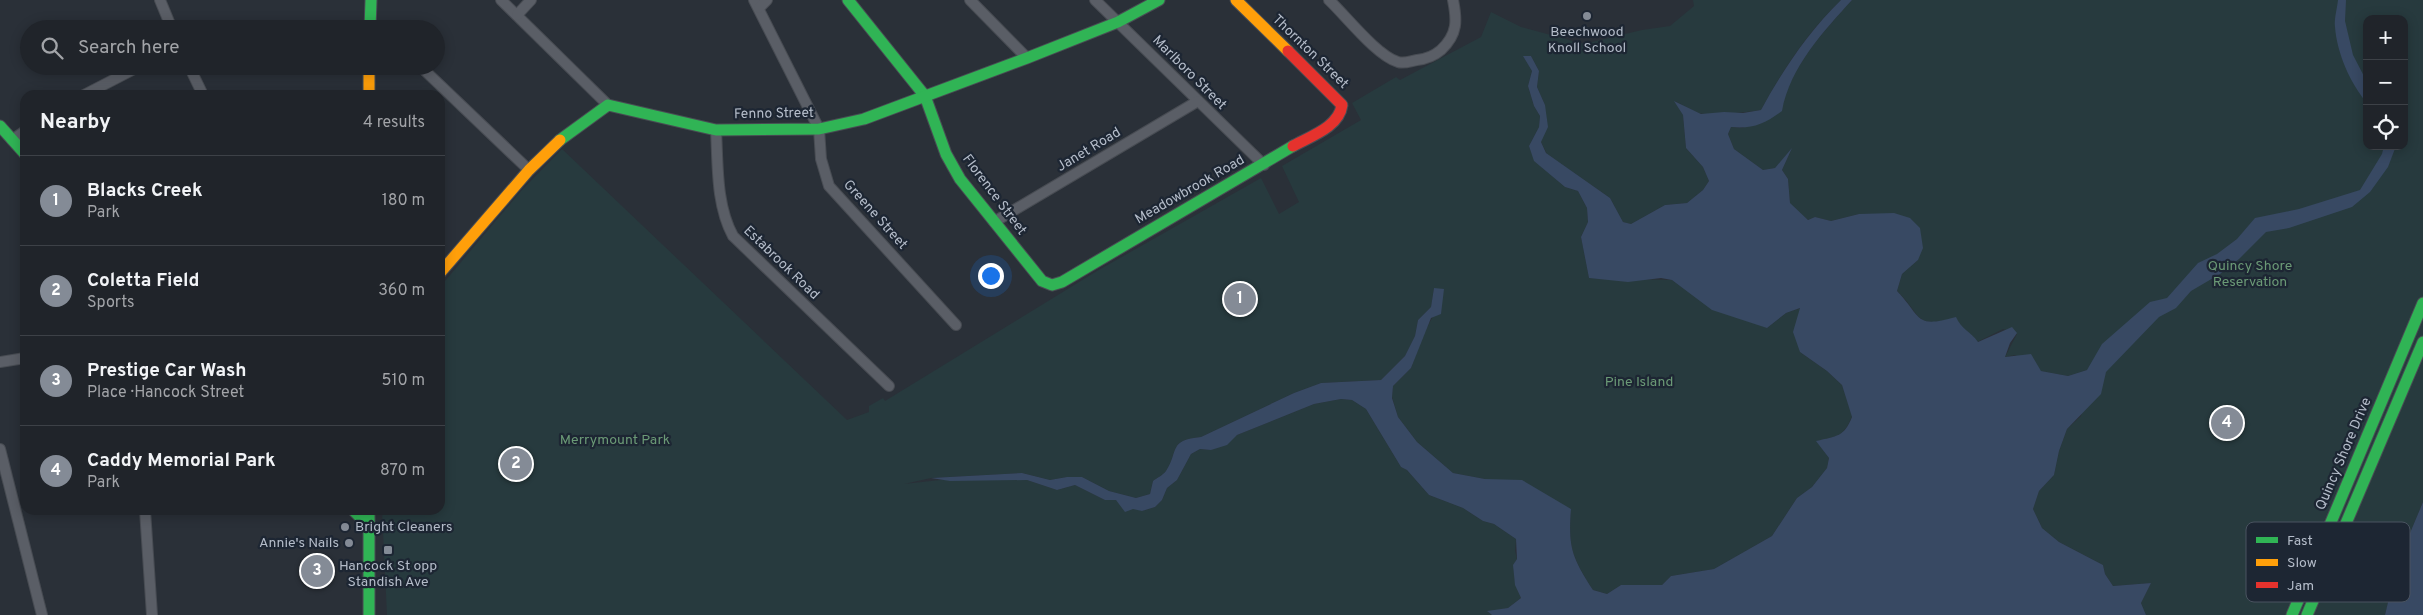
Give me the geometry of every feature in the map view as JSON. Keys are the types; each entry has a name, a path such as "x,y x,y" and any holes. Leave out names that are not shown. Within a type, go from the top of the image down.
{"street":[{"path":"160,0 168,20"},
{"path":"370,20 371,0"},
{"path":"445,267 529,170 567,133 608,104 501,0"},
{"path":"517,15 531,0"},
{"path":"756,4 767,0"},
{"name":"Florence Street","path":"848,0 925,96 946,154 960,179 1042,281"},
{"path":"970,0 1027,58"},
{"name":"Marlboro Street","path":"1096,0 1264,165"},
{"name":"Fenno Street","path":"608,104 716,130 819,128 864,119 1027,58 1118,22 1159,0"},
{"name":"Thornton Street","path":"1236,0 1342,104"},
{"path":"1329,0 1378,49 1396,62 1402,63 1435,55 1444,47 1452,35 1457,20 1453,0"},
{"name":"Greene Street","path":"756,4 819,128 821,159 830,186 956,325"},
{"path":"94,90 123,75"},
{"path":"193,75 201,90"},
{"path":"369,75 369,90"},
{"path":"429,75 529,170"},
{"name":"Janet Road","path":"994,222 1198,101"},
{"name":"Meadowbrook Road","path":"1042,281 1052,285 1062,282 1264,165 1335,122 1341,113 1342,104"},
{"path":"0,126 20,149"},
{"name":"Estabrook Road","path":"716,130 721,202 725,221 733,236 889,386"},
{"path":"12,140 20,135"},
{"name":"Quincy Shore Drive","path":"2331,522 2423,303"},
{"path":"2348,522 2423,342"},
{"path":"0,362 20,359"},
{"path":"0,449 42,615"},
{"path":"145,515 152,615"},
{"path":"358,515 370,527"},
{"path":"368,615 369,515"},
{"name":"Quincy Shore Drive","path":"2292,615 2297,602"},
{"path":"2307,615 2313,602"}],"green space":[{"path":"1693,0 1841,0 1818,24 1797,52 1761,110 1703,114 1675,101 1683,115 1686,148 1703,167 1709,181 1703,190 1687,203 1665,205 1631,224 1623,222 1610,198 1547,154 1541,142 1545,105 1537,87 1539,71 1531,56 1524,57 1532,71 1528,86 1534,106 1540,116 1539,127 1529,146 1535,161 1565,187 1578,191 1587,208 1588,222 1581,237 1589,278 1672,280 1682,287 1767,328 1786,313 1801,308 1800,352 1827,371 1842,385 1852,416 1843,432 1817,441 1829,458 1827,468 1812,487 1797,498 1772,536 1714,569 1671,576 1662,585 1621,585 1607,594 1593,590 1580,569 1573,552 1570,533 1571,509 1485,479 1453,473 1417,442 1398,417 1392,397 1393,386 1411,368 1424,332 1434,315 1434,288 1431,307 1418,320 1415,336 1405,356 1381,380 1321,383 1294,393 1201,437 1183,441 1176,448 1166,471 1153,481 1150,494 1136,498 1109,491 1082,477 1050,480 1022,473 931,478 904,484 940,480 1027,480 1057,490 1075,485 1105,500 1116,500 1142,511 1155,507 1162,500 1167,488 1177,480 1191,454 1200,449 1211,450 1237,435 1314,404 1341,399 1352,400 1366,409 1401,467 1407,470 1429,495 1463,508 1483,521 1494,524 1516,539 1515,551 1517,559 1514,573 1521,598 1508,608 1488,612 1492,615 387,615 382,515 445,515 445,281 521,191 562,149 847,420 869,412 869,406 883,398 885,401 1097,271 1261,178 1279,214 1299,202 1282,166 1361,120 1352,103 1396,77 1400,80 1481,37 1491,12 1521,27 1584,44 1642,30 1670,26 1694,6"},
{"name":"Quincy Shore Reservation","path":"1852,0 2423,0 2423,502 2410,533 2410,522 2246,522 2246,602 2388,602 2385,615 2146,615 2141,603 2151,583 2113,586 2105,574 2103,565 2059,542 2042,528 2033,509 2039,491 2054,475 2059,451 2067,429 2081,416 2087,370 2068,376 2041,371 2015,355 2005,357 2017,334 2003,329 1977,342 1956,318 1932,322 1920,318 1897,291 1902,274 1918,260 1859,214 1831,221 1815,217 1808,220 1790,204 1788,179 1782,170 1791,150 1775,168 1763,170 1734,149 1728,134 1731,127 1742,128 1781,111 1785,95 1792,80 1809,51"}],"water":[{"path":"1841,0 1852,0 1819,38 1800,65 1786,95 1782,111 1758,125 1731,127 1728,134 1734,149 1763,170 1775,168 1792,148 1782,170 1788,179 1790,203 1808,220 1815,217 1831,221 1859,214 1894,213 1910,218 1920,228 1923,248 1918,260 1902,274 1897,291 1916,314 1925,321 1933,322 1956,317 1961,325 1978,342 2012,327 2017,333 2010,343 2005,357 2031,354 2041,371 2068,376 2087,370 2102,344 2150,302 2167,298 2198,263 2217,254 2237,239 2255,218 2299,209 2360,190 2383,150 2394,150 2388,167 2370,192 2352,207 2289,228 2266,232 2239,259 2220,274 2191,291 2176,308 2159,317 2106,372 2101,394 2067,429 2059,451 2054,475 2039,491 2033,509 2042,528 2059,542 2103,565 2105,574 2113,586 2151,583 2141,603 2146,615 1492,615 1487,611 1508,608 1521,598 1515,585 1513,565 1517,559 1516,539 1494,524 1483,521 1463,508 1429,495 1407,470 1401,467 1366,409 1352,400 1341,399 1314,404 1237,435 1227,445 1211,450 1200,449 1191,454 1177,480 1167,488 1162,500 1155,507 1142,511 1133,509 1125,512 1116,500 1105,500 1075,485 1057,490 1027,480 950,481 931,478 1022,473 1050,480 1082,477 1109,491 1136,498 1150,494 1153,481 1166,471 1176,448 1183,441 1201,437 1294,393 1321,383 1381,380 1405,356 1415,336 1418,320 1431,307 1434,288 1444,289 1441,314 1431,318 1411,368 1393,386 1392,398 1398,417 1417,442 1453,473 1485,479 1522,480 1571,509 1570,533 1573,552 1580,569 1593,590 1607,594 1621,585 1662,585 1671,576 1714,569 1772,536 1797,498 1812,487 1827,468 1829,458 1816,441 1839,435 1849,424 1852,417 1842,385 1827,371 1800,352 1793,332 1800,308 1786,313 1767,328 1712,310 1672,280 1661,278 1628,282 1589,278 1581,237 1588,222 1587,208 1578,191 1565,187 1534,161 1529,146 1539,127 1540,116 1534,106 1528,86 1532,71 1523,56 1531,56 1539,71 1537,87 1545,105 1548,127 1541,142 1546,153 1610,198 1623,222 1631,224 1665,205 1687,203 1703,190 1709,181 1703,167 1686,148 1683,115 1674,101 1701,114 1743,113 1761,110 1797,52"},
{"path":"2338,0 2346,0 2345,21 2353,55 2363,74 2363,98 2345,67 2338,47 2335,17"},
{"path":"2423,502 2423,615 2385,615 2388,602 2410,602 2410,533"}],"traffic: fast":[{"path":"370,20 371,0"},
{"path":"848,0 925,96 946,154 960,179 1042,281 1052,285 1062,282 1293,146"},
{"path":"560,140 608,105 716,130 819,129 864,119 1118,22 1159,0"},
{"path":"0,126 20,148"},
{"path":"2331,522 2423,303"},
{"path":"2347,522 2423,342"},
{"path":"358,515 370,527"},
{"path":"369,515 369,615"},
{"path":"2292,615 2297,602"},
{"path":"2307,615 2313,602"}],"traffic: slow":[{"path":"1236,0 1288,51"},
{"path":"369,75 369,90"},
{"path":"445,267 529,170 560,140"}],"traffic: jam":[{"path":"1288,51 1342,105 1340,113 1330,125 1293,146"}],"place":[{"name":"Beechwood Knoll School","path":"1587,16"},
{"name":"Blacks Creek","path":"1240,299"},
{"name":"Caddy Memorial Park","path":"2227,423"},
{"name":"Coletta Field","path":"516,464"},
{"name":"Bright Cleaners","path":"345,527"},
{"name":"Annie's Nails","path":"349,543"},
{"name":"Hancock St opp Standish Ave","path":"388,550"},
{"name":"Prestige Car Wash","path":"317,571"}],"park label":[{"name":"Pine Island","path":"1639,382"},
{"name":"Merrymount Park","path":"615,440"}]}
